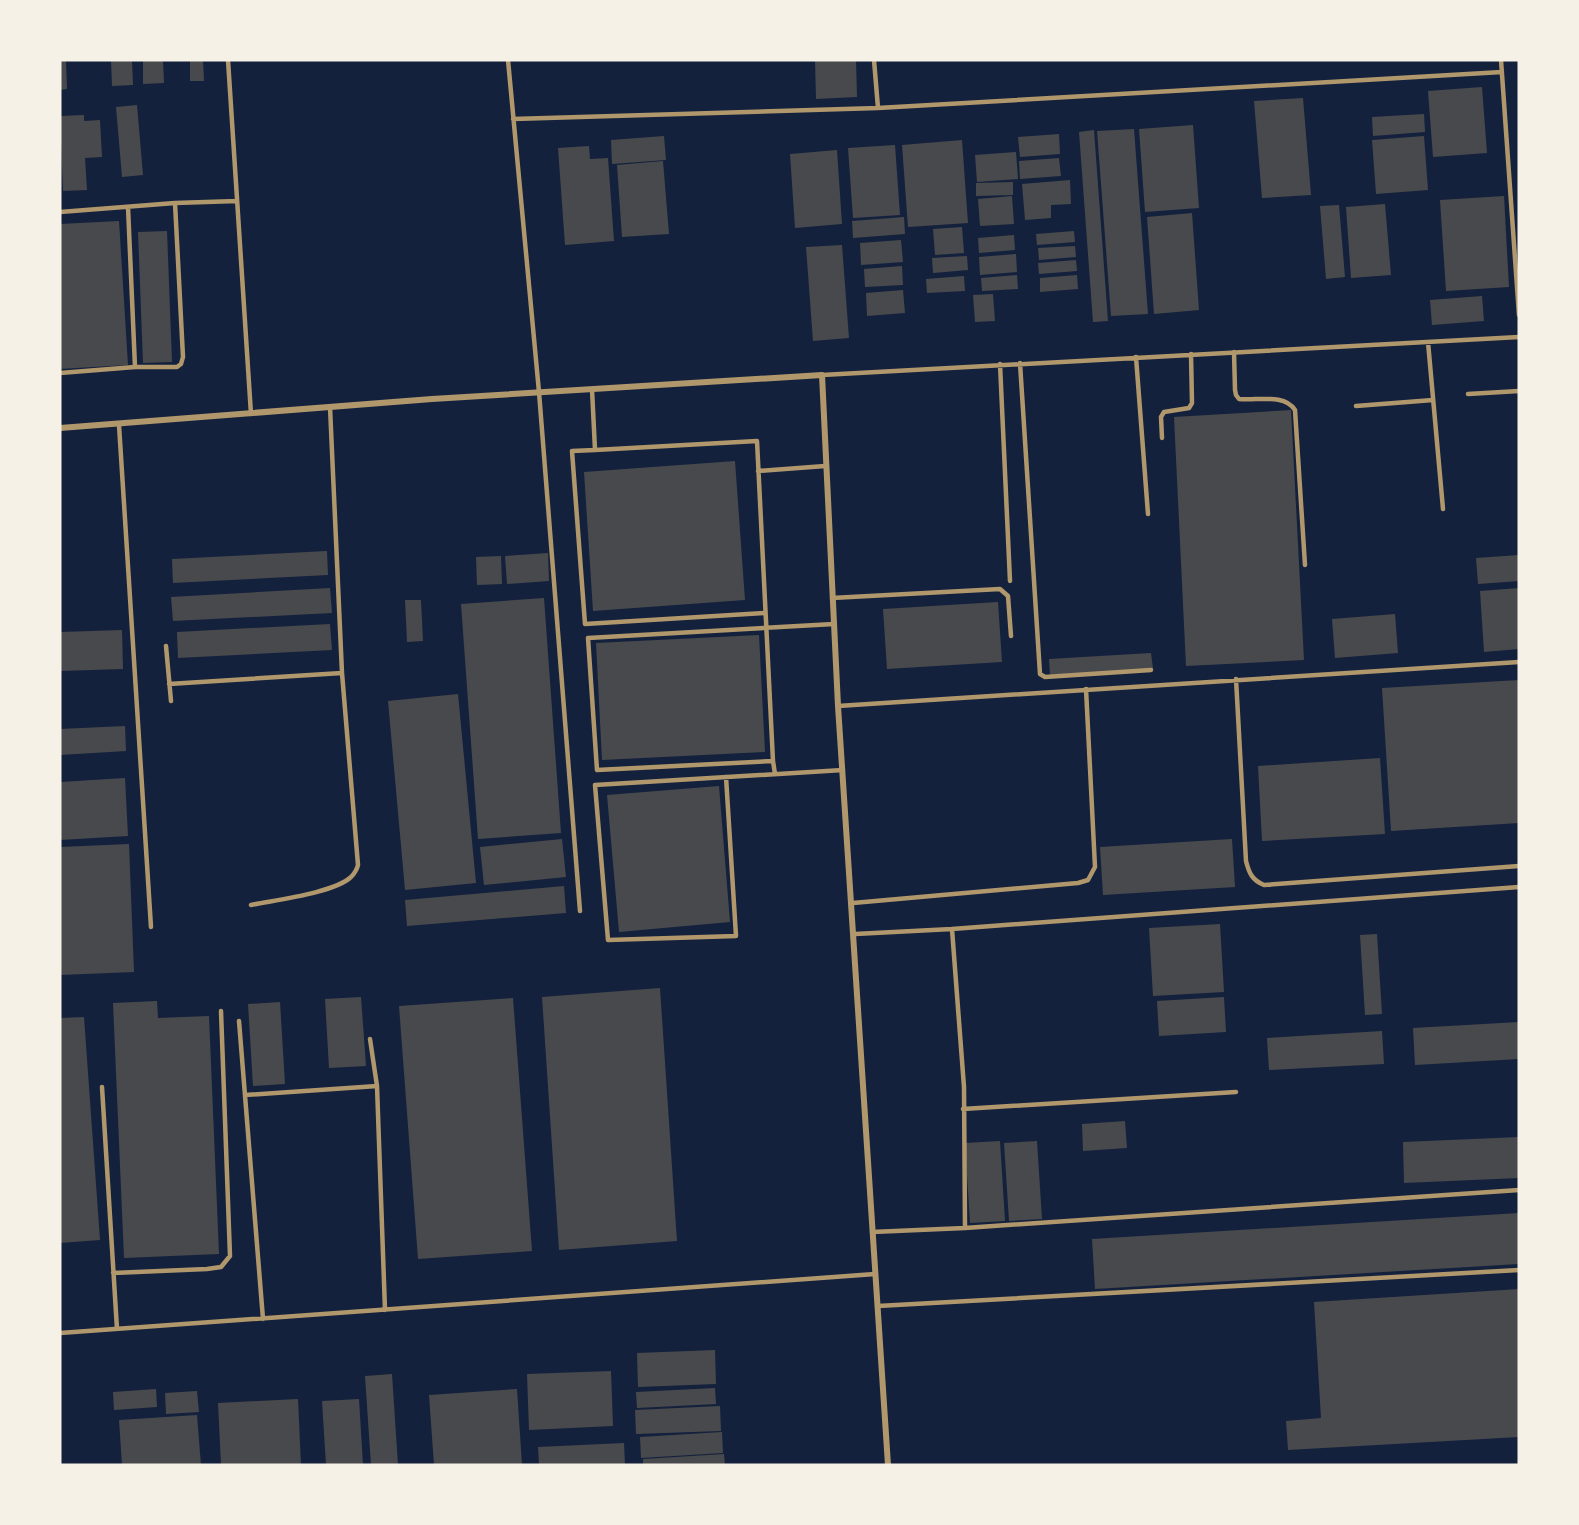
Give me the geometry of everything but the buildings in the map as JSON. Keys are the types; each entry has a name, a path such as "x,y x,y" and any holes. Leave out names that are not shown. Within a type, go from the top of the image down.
{"street":[{"path":"60,428 539,392 822,375 838,706 853,903 888,1465"}],"lane":[{"path":"228,60 251,414"},
{"path":"508,60 539,392 580,911"},
{"path":"874,60 878,108"},
{"path":"1501,60 1519,315"},
{"path":"513,119 878,108 1502,72"},
{"path":"60,212 175,203 237,201"},
{"path":"60,374 135,367 177,367 182,364 175,203"},
{"path":"128,207 135,367"},
{"path":"822,375 1519,337"},
{"path":"1428,342 1443,509"},
{"path":"1234,352 1235,390 1239,399 1282,400 1292,404 1295,410 1305,565"},
{"path":"1162,438 1161,417 1164,412 1190,408 1192,403 1191,354"},
{"path":"1136,357 1148,514"},
{"path":"1020,363 1040,674 1045,677 1150,670"},
{"path":"1000,364 1010,580"},
{"path":"592,389 595,450"},
{"path":"1468,394 1519,391"},
{"path":"1356,406 1433,400"},
{"path":"251,905 312,892 350,879 356,872 358,860 342,673 330,407"},
{"path":"119,424 150,927"},
{"path":"765,613 585,624 572,451 757,441 775,774"},
{"path":"758,471 825,466"},
{"path":"832,598 1000,589 1008,596 1011,636"},
{"path":"773,761 597,770 588,638 834,624"},
{"path":"166,646 171,701"},
{"path":"838,706 1519,662"},
{"path":"169,684 342,673"},
{"path":"1236,680 1246,861 1254,881 1264,885 1519,866"},
{"path":"853,903 1078,883 1088,880 1095,867 1086,689"},
{"path":"726,777 736,936 608,940 595,785 775,774 843,770"},
{"path":"855,934 952,929 1519,887"},
{"path":"952,929 963,1087 965,1228"},
{"path":"113,1273 221,1267 230,1256 221,1011"},
{"path":"239,1021 263,1319"},
{"path":"370,1039 377,1086 385,1310"},
{"path":"245,1095 377,1086"},
{"path":"102,1087 117,1329"},
{"path":"963,1109 1236,1092"},
{"path":"872,1232 965,1228 1519,1190"},
{"path":"878,1306 1519,1270"},
{"path":"60,1334 875,1274"}]}
